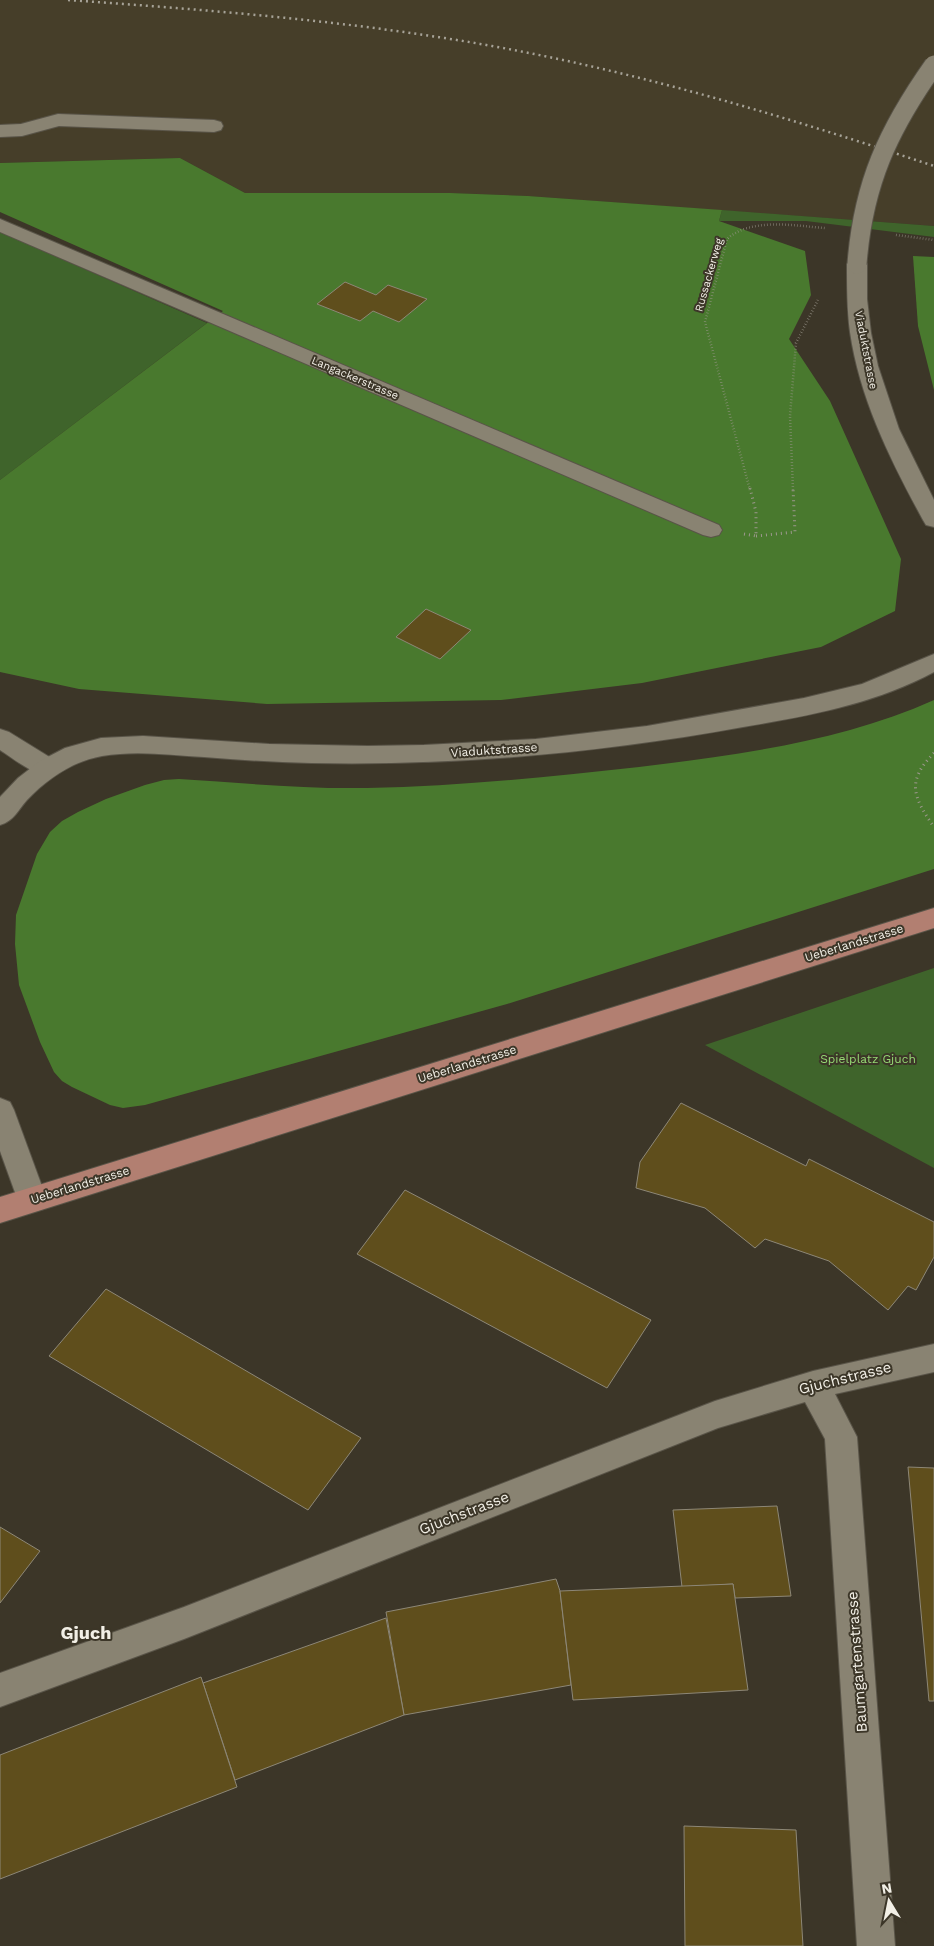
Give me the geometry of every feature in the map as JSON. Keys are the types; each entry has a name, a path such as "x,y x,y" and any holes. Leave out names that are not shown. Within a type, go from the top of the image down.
{"main road":[{"name":"Ueberlandstrasse","path":"0,1210 934,918"}],"street":[{"name":"Viaduktstrasse","path":"934,65 912,94 881,153 869,187 861,221 856,285 861,334 873,389 898,454 934,520"},
{"path":"0,131 22,130 58,120 214,126"},
{"name":"Langackerstrasse","path":"0,225 711,530"},
{"name":"Viaduktstrasse","path":"0,816 13,798 47,767 88,750 113,746 163,746 383,756 462,753 604,741 702,726 848,698 916,673 934,662"},
{"path":"0,738 47,767"},
{"path":"0,1110 32,1200"},
{"name":"Gjuchstrasse","path":"0,1690 184,1623 715,1414 813,1385 934,1358"},
{"name":"Baumgartenstrasse","path":"813,1385 842,1437 876,1946"}],"path":[{"name":"Russackerweg","path":"756,536 756,512 705,322 727,239 736,230 764,225 834,229"},
{"path":"892,235 934,240"},
{"path":"711,530 756,536 795,532 790,416 796,343 810,312 822,292"},
{"path":"934,753 923,763 914,784 919,807 934,827"}],"shaded area":[{"path":"0,0 934,0 934,226 528,196 450,193 245,193 180,158 0,163"}],"green space":[{"path":"180,158 245,193 450,193 528,196 722,210 719,221 805,251 811,295 789,339 830,401 901,559 895,611 821,647 642,683 501,700 267,704 79,689 0,672 0,480 223,311 0,212 0,163"},
{"path":"722,210 934,226 934,237 806,221 719,221"},
{"path":"0,232 207,323 0,480"},
{"path":"913,256 934,257 934,390 918,326"},
{"path":"934,700 934,869 507,1004 145,1105 123,1108 110,1105 72,1087 62,1081 54,1072 40,1042 19,985 15,944 16,915 37,854 50,832 62,821 78,812 106,799 145,785 164,780 179,779 320,788 401,787 504,781 605,771 714,757 827,736 899,714"},
{"name":"Spielplatz Gjuch","path":"934,968 934,1168 705,1045"}],"building":[{"path":"345,282 376,295 388,285 427,299 399,322 373,311 360,321 317,304"},
{"path":"426,609 471,630 440,659 396,637"},
{"path":"681,1103 806,1166 809,1159 934,1222 934,1257 916,1290 908,1286 888,1310 829,1261 765,1239 755,1248 705,1208 636,1188 640,1162"},
{"path":"405,1190 651,1320 607,1388 357,1254"},
{"path":"106,1289 361,1438 308,1510 49,1356"},
{"path":"908,1467 934,1468 934,1701 929,1701"},
{"path":"777,1506 791,1596 735,1598 733,1584 682,1587 673,1510"},
{"path":"0,1527 40,1551 0,1603"},
{"path":"556,1579 560,1591 571,1685 404,1715 386,1612"},
{"path":"733,1584 748,1690 573,1700 560,1591"},
{"path":"386,1618 404,1715 235,1780 203,1683"},
{"path":"201,1677 237,1787 0,1879 0,1755"},
{"path":"684,1826 796,1830 803,1946 685,1946"}],"railway":[{"path":"68,0 228,12 334,23 492,46 604,69 660,83 770,114 934,166"}],"district":[{"name":"Gjuch","path":"86,1632"}]}
